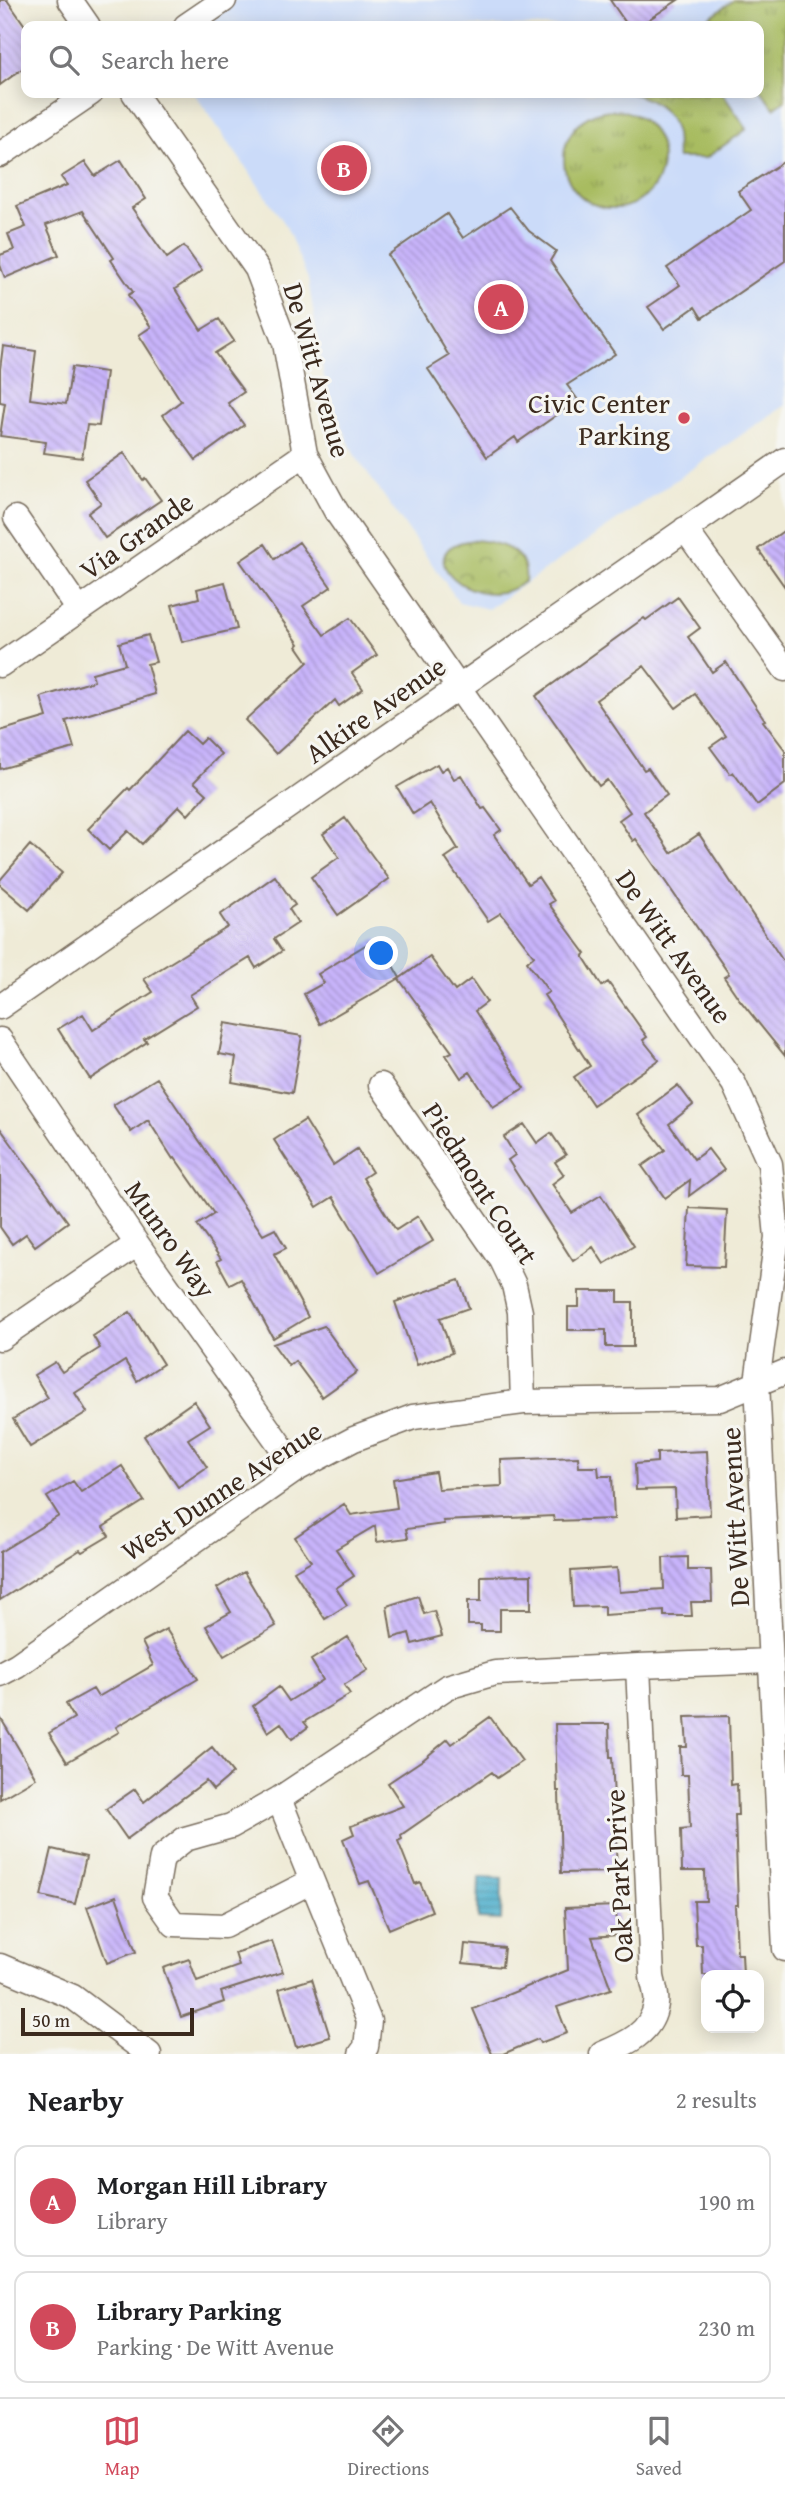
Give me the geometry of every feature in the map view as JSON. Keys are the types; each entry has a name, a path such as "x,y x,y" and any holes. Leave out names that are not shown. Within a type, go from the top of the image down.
{"street":[{"path":"70,0 85,21"},
{"path":"193,21 224,0"},
{"path":"0,155 84,98"},
{"name":"De Witt Avenue","path":"137,98 257,269 285,343 305,453 336,511 734,1084 770,1164 777,1237 757,1382 785,1949"},
{"name":"Via Grande","path":"0,664 305,453"},
{"name":"Alkire Avenue","path":"0,1007 785,460"},
{"path":"16,518 79,610"},
{"path":"685,528 785,669"},
{"name":"Munro Way","path":"0,1040 137,1244 297,1469"},
{"name":"Piedmont Court","path":"381,1085 502,1260 514,1285 520,1312 523,1402"},
{"path":"0,1338 137,1244"},
{"name":"West Dunne Avenue","path":"0,1674 17,1665 297,1469 354,1439 413,1418 523,1402 720,1399 785,1372"},
{"path":"312,1881 224,1926 174,1924 155,1897 162,1857 185,1839 231,1826 279,1799 447,1688 495,1673 771,1661"},
{"name":"Oak Park Drive","path":"602,2054 629,2043 648,2026 657,2003 652,1976 638,1666"},
{"path":"279,1799 369,2021 366,2047 361,2054"},
{"path":"0,1966 74,1997 149,2054"}],"shaded area":[{"path":"225,0 785,0 785,405 488,609 459,602 354,454 326,389 308,279 285,224 197,98 764,98 764,21 195,21"}],"green space":[{"path":"734,0 785,0 785,100 774,108 764,94 764,21 713,21 710,17"},
{"path":"644,98 725,98 747,129 706,158 677,158 676,133 672,123 663,110"},
{"path":"613,110 632,113 648,124 659,140 662,159 659,178 648,194 632,205 613,208 594,205 578,194 567,178 564,159 567,140 578,124 594,113"},
{"path":"474,540 502,546 517,555 525,570 525,581 506,591 487,593 469,588 454,578 445,567 444,555 453,546"}],"water":[{"path":"479,1877 502,1878 501,1920 478,1919"}],"building":[{"path":"0,0 7,0 22,21 21,70 0,85"},
{"path":"610,0 678,0 646,21 625,21"},
{"path":"121,160 146,199 132,208 167,258 184,246 202,271 175,289 201,330 219,319 234,341 215,353 244,392 228,403 244,425 196,460 163,415 181,401 139,335 151,327 128,295 133,292 83,211 46,225 59,255 5,278 0,265 0,255 14,250 8,234 26,227 17,206 67,185 61,177 85,162 95,176"},
{"path":"785,161 785,261 702,318 695,307 664,329 648,307 680,285 667,268 751,210 738,191"},
{"path":"510,207 529,231 556,251 550,261 615,354 567,385 578,400 518,442 515,437 487,457 428,369 449,356 388,255 447,214 463,238"},
{"path":"3,346 36,351 30,399 66,404 72,367 106,372 99,426 87,425 82,458 44,453 46,442 0,436 5,403 0,402"},
{"path":"124,453 161,500 105,538 88,513 101,503 85,480"},
{"path":"785,530 785,587 758,549"},
{"path":"299,542 331,587 303,606 324,635 350,618 377,655 352,673 363,689 339,706 335,700 276,754 245,720 308,662 297,646 299,644 240,561 265,544 275,559"},
{"path":"225,582 237,629 182,642 172,605 199,598 197,589"},
{"path":"678,597 700,628 688,637 712,672 726,662 765,720 763,721 785,750 785,784 757,805 733,772 730,774 710,747 726,736 695,694 676,708 644,666 596,700 644,770 648,768 667,795 644,812 671,853 699,834 785,964 785,1056 739,999 724,977 729,974 636,839 633,841 619,820 630,812 607,780 599,786 536,696 644,618 646,620"},
{"path":"148,635 156,662 147,664 155,694 66,721 74,748 0,769 0,731 47,717 41,697 94,681 92,673 125,664 119,643"},
{"path":"185,731 199,744 205,738 221,754 194,782 207,794 188,815 179,806 142,844 128,831 109,850 88,829 128,788 130,790"},
{"path":"437,764 441,771 447,767 454,779 461,775 482,809 485,808 501,830 494,835 528,884 538,877 554,901 549,904 586,954 583,956 602,986 608,982 647,1037 643,1040 659,1060 593,1105 574,1077 590,1066 544,995 549,992 527,962 534,956 501,913 488,921 445,858 458,849 430,803 413,814 397,787"},
{"path":"345,818 389,879 338,915 311,877 339,857 323,834"},
{"path":"30,845 62,873 29,910 0,885 0,880"},
{"path":"275,876 295,905 289,909 298,923 274,939 282,951 256,968 250,958 190,995 197,1006 144,1039 147,1042 90,1079 58,1029 83,1014 93,1030 153,992 144,979 228,927 220,915"},
{"path":"377,938 400,978 320,1024 304,994 324,983 318,974"},
{"path":"430,957 455,991 471,979 487,1002 475,1011 524,1088 493,1107 470,1072 461,1078 446,1055 452,1052 399,979"},
{"path":"225,1023 302,1036 292,1093 232,1082 236,1057 219,1054"},
{"path":"157,1078 263,1235 275,1229 286,1248 274,1254 308,1317 273,1338 241,1279 230,1285 217,1261 221,1259 197,1225 214,1214 148,1120 131,1132 113,1105"},
{"path":"678,1085 693,1105 669,1124 694,1159 708,1149 724,1170 689,1196 690,1180 665,1198 642,1166 665,1150 638,1115"},
{"path":"305,1120 333,1165 357,1149 372,1172 363,1178 396,1230 418,1216 433,1241 379,1273 333,1197 317,1207 274,1140"},
{"path":"524,1124 537,1143 551,1133 566,1155 555,1162 564,1175 552,1184 572,1213 601,1195 634,1246 604,1264 593,1247 573,1261 508,1160 515,1155 504,1137"},
{"path":"0,1128 68,1222 35,1246 26,1234 12,1244 0,1227"},
{"path":"689,1208 727,1210 724,1267 686,1266"},
{"path":"459,1280 469,1308 440,1318 452,1353 417,1365 395,1302"},
{"path":"579,1291 618,1291 618,1302 633,1302 633,1347 606,1347 606,1330 568,1330 568,1307 579,1307"},
{"path":"130,1312 163,1364 137,1381 125,1361 75,1393 87,1412 30,1447 13,1419 48,1398 34,1375 55,1362 62,1372 100,1348 93,1336"},
{"path":"324,1326 357,1372 322,1397 295,1361 289,1366 273,1344"},
{"path":"194,1401 210,1425 188,1439 207,1467 178,1487 144,1436"},
{"path":"707,1451 710,1515 676,1517 675,1489 636,1490 635,1464 657,1462 657,1453"},
{"path":"578,1457 579,1467 598,1467 599,1476 612,1476 614,1519 554,1521 553,1516 443,1521 444,1524 406,1529 408,1538 377,1542 375,1526 336,1549 354,1576 336,1588 347,1605 325,1619 294,1571 311,1561 295,1537 344,1504 351,1515 397,1508 393,1479 435,1472 438,1489 502,1486 501,1460"},
{"path":"122,1466 144,1501 103,1527 109,1536 82,1552 80,1550 0,1600 0,1552 59,1516 47,1497 73,1481 81,1492"},
{"path":"688,1557 688,1570 711,1570 712,1602 691,1602 692,1616 664,1616 664,1611 604,1615 604,1606 573,1607 571,1571 617,1568 619,1592 664,1589 663,1558"},
{"path":"244,1572 276,1626 224,1656 206,1626 231,1612 217,1588"},
{"path":"531,1575 531,1609 500,1609 500,1631 481,1631 481,1625 468,1625 468,1601 481,1601 481,1576"},
{"path":"418,1596 424,1614 434,1611 442,1636 412,1644 409,1633 392,1638 387,1606"},
{"path":"166,1629 198,1679 116,1727 119,1732 67,1762 49,1733 74,1718 66,1704 93,1689 98,1697 153,1665 142,1642"},
{"path":"348,1637 368,1670 344,1685 350,1694 304,1722 308,1727 292,1739 281,1723 268,1732 253,1706 279,1687 289,1701 323,1680 311,1660"},
{"path":"729,1716 731,1785 737,1784 737,1954 742,1954 743,1970 703,1970 702,1945 696,1945 694,1901 706,1901 705,1871 682,1871 681,1829 690,1828 688,1775 681,1775 680,1747 687,1747 685,1717"},
{"path":"0,1717 36,1778 0,1799"},
{"path":"490,1717 522,1761 497,1778 492,1772 401,1835 402,1839 398,1841 415,1884 420,1882 432,1911 389,1929 369,1881 360,1884 343,1839 354,1834 351,1826 403,1806 388,1783 448,1739 452,1744"},
{"path":"555,1724 609,1724 614,1799 617,1799 616,1872 561,1873"},
{"path":"212,1747 233,1773 213,1790 206,1781 127,1839 106,1809 135,1789 144,1802"},
{"path":"52,1849 86,1857 75,1904 41,1896"},
{"path":"116,1896 136,1952 107,1963 87,1907"},
{"path":"616,1906 617,1935 592,1937 611,1989 557,2007 567,2033 540,2043 538,2039 503,2054 492,2054 473,2009 568,1970 565,1908"},
{"path":"272,1941 283,1972 221,1992 224,2002 181,2017 163,1968 189,1959 197,1981 239,1966 235,1953"},
{"path":"465,1944 504,1948 502,1967 463,1963"},
{"path":"312,1979 330,2037 296,2047 279,1989"}],"place":[{"name":"Library Parking","path":"344,168"},
{"name":"Morgan Hill Library","path":"501,307"},
{"name":"Civic Center Parking","path":"684,418"}]}
